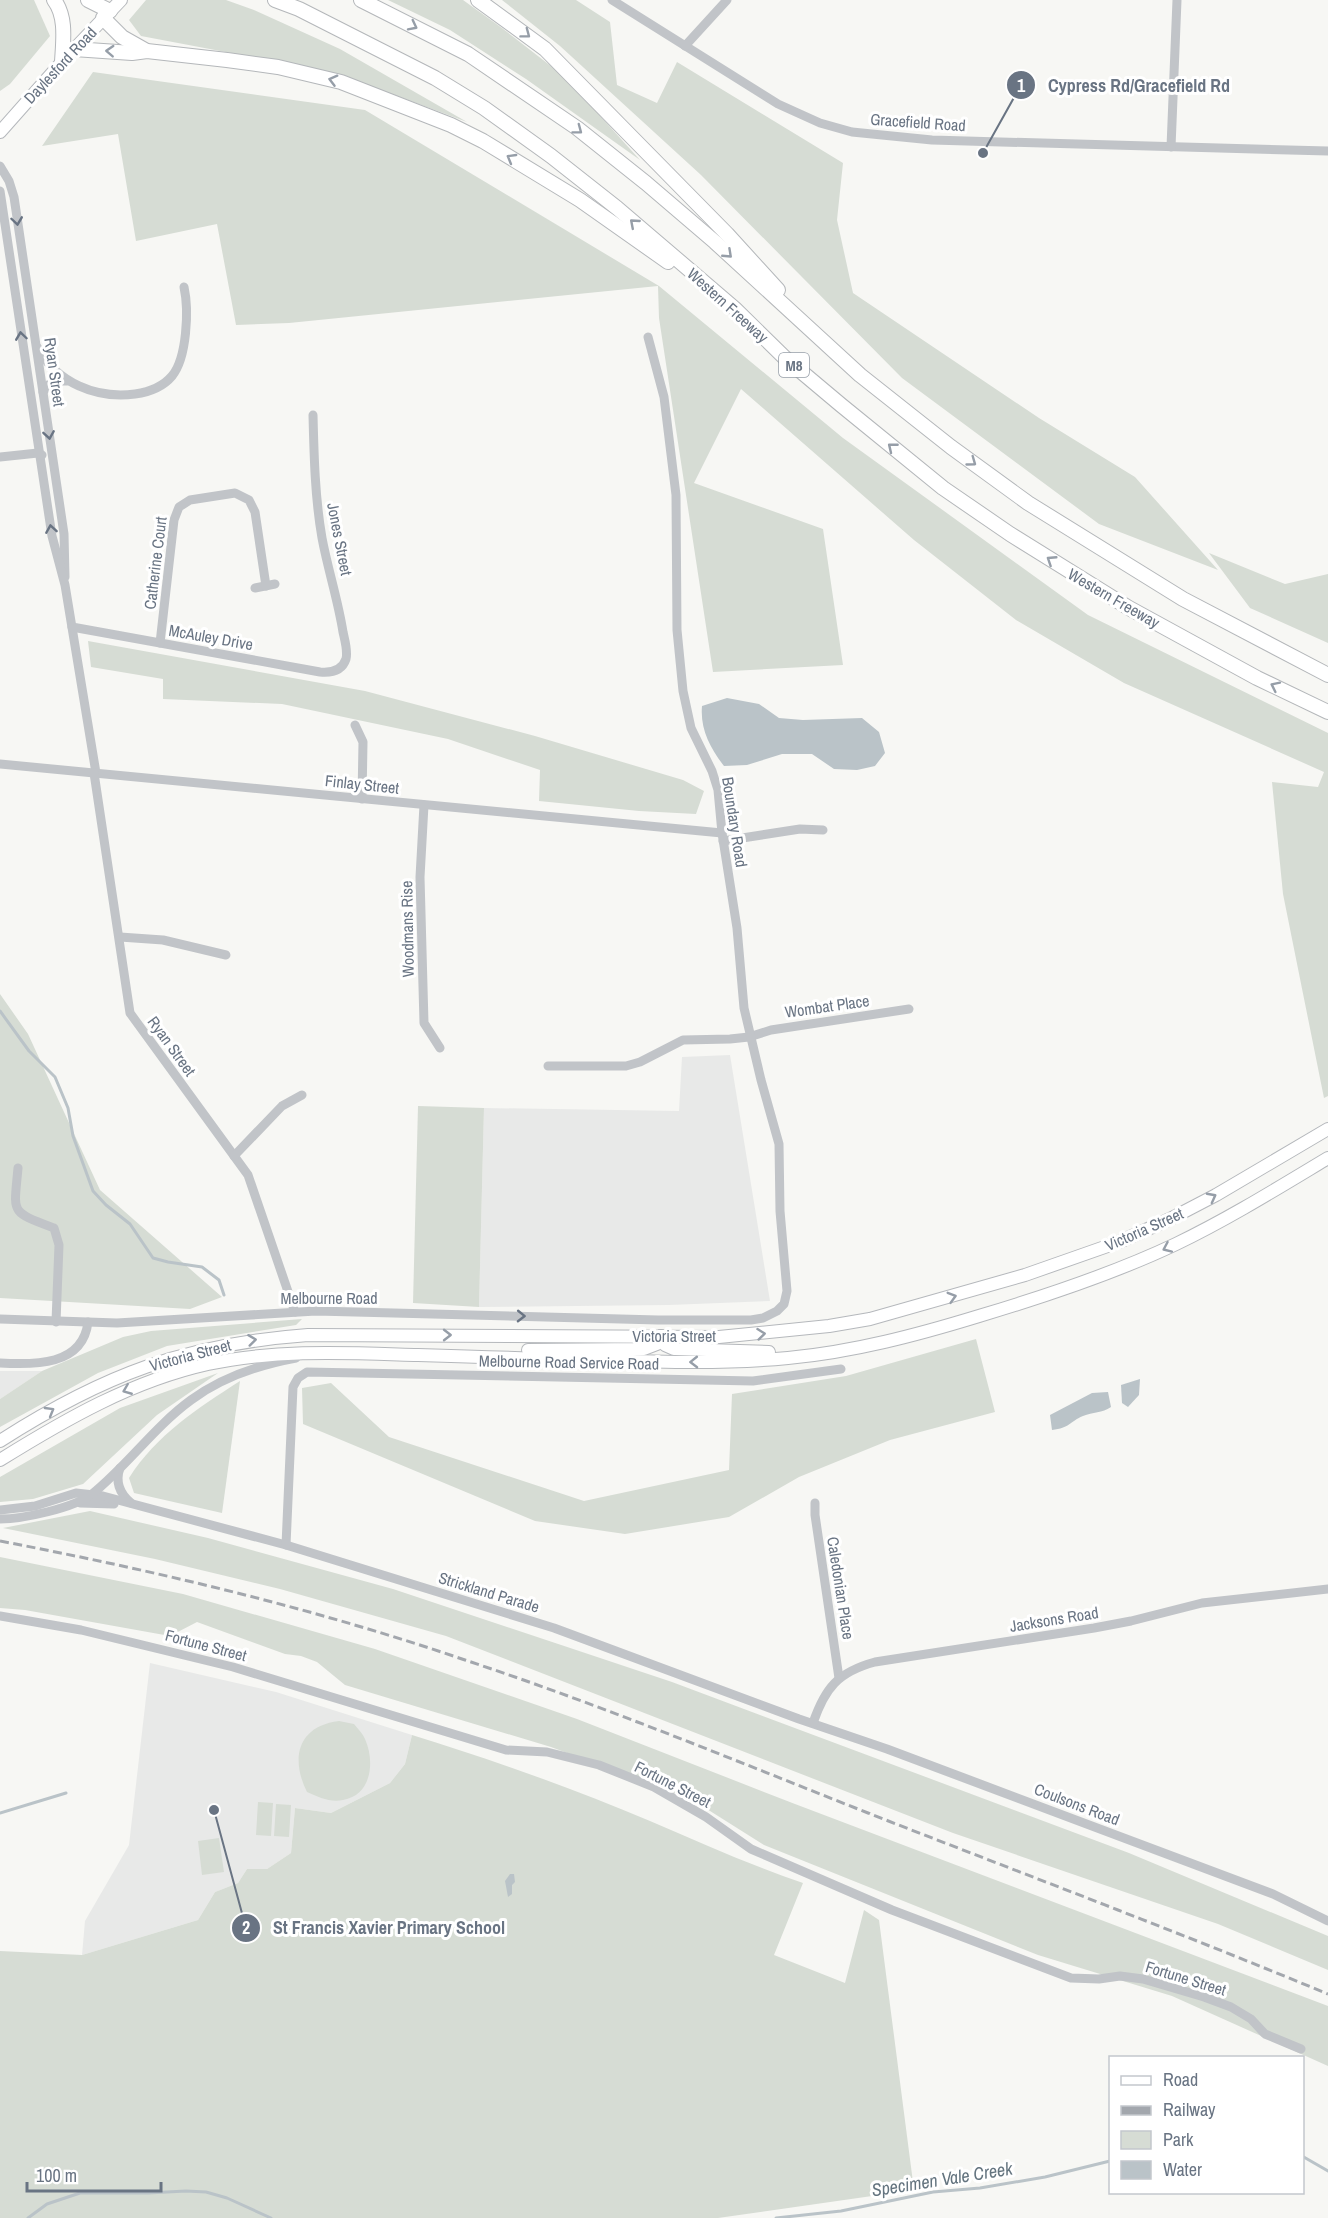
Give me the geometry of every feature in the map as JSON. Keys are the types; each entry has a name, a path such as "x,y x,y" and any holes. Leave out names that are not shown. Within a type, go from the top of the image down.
{"highway":[{"path":"54,0 60,12 64,32 62,62"},
{"path":"88,0 107,14 122,37 147,51"},
{"name":"Western Freeway","path":"275,0 369,43 435,78 484,108 551,156 617,208 734,308 785,358 841,405 943,488 981,514 1129,608 1257,678 1328,712"},
{"name":"Western Freeway","path":"361,0 468,54 577,129 646,183 715,242 831,350 951,447 1028,503 1183,599 1328,675"},
{"path":"478,0 545,49 728,234 831,350"},
{"path":"74,49 147,51 227,60 311,74 340,82 451,125 533,170 580,200 734,308"}],"main road":[{"name":"Daylesford Road","path":"0,132 121,0"},
{"name":"Victoria Street","path":"0,1441 70,1399 111,1379 177,1356 242,1341 328,1335 718,1337 860,1321 929,1304 1025,1275 1119,1242 1226,1190 1328,1129"},
{"name":"Victoria Street","path":"0,1460 58,1424 132,1388 169,1375 242,1358 271,1355 372,1354 690,1362 758,1360 825,1354 878,1344 951,1324 1098,1277 1136,1262 1203,1231 1328,1158"},
{"path":"372,1354 638,1350 653,1347 661,1336"},
{"path":"661,1336 664,1345 674,1350 825,1354"}],"street":[{"name":"Gracefield Road","path":"612,0 749,88 792,112 852,132 932,140 1328,151"},
{"path":"685,46 727,0"},
{"path":"1171,147 1177,0"},
{"name":"Ryan Street","path":"0,166 13,193 64,534 65,585"},
{"name":"Ryan Street","path":"0,191 38,453 55,552 65,585 72,627 130,1013 248,1175 295,1312"},
{"path":"43,392 52,381 60,379 94,392 112,395 146,392 164,383 176,370 180,356 188,314 184,287"},
{"name":"Boundary Road","path":"648,337 664,397 676,495 677,630 683,692 691,728 717,785 722,837 737,928 742,998 749,1037 781,1158 780,1211 788,1292 784,1304 777,1311"},
{"path":"35,341 45,359 69,381"},
{"name":"Jones Street","path":"313,415 322,540 339,604 346,649 346,657 342,666"},
{"path":"0,457 38,453 43,456 52,454"},
{"name":"Catherine Court","path":"160,643 174,520 178,509 185,502 235,494 249,500 255,512 271,585 255,588"},
{"name":"McAuley Drive","path":"72,627 320,672 333,672 342,666"},
{"path":"355,725 363,742 362,799"},
{"name":"Finlay Street","path":"0,764 424,805 722,837 800,829 823,830"},
{"name":"Woodmans Rise","path":"424,805 420,868 424,1023 440,1048"},
{"path":"120,937 163,940 226,955"},
{"name":"Wombat Place","path":"548,1066 626,1066 640,1062 683,1040 749,1037 771,1030 909,1009"},
{"path":"234,1156 282,1106 302,1095"},
{"path":"18,1168 15,1203 18,1211 24,1216 54,1228 60,1245 56,1322"},
{"name":"Melbourne Road","path":"0,1319 56,1322 162,1321 295,1312 751,1320 777,1311"},
{"path":"658,1320 661,1336"},
{"path":"0,1364 36,1364 61,1357 86,1336 88,1322"},
{"path":"92,1494 180,1409 224,1380 270,1363 325,1354"},
{"name":"Melbourne Road Service Road","path":"286,1545 293,1387 298,1378 308,1372 753,1381 841,1369"},
{"path":"125,1461 118,1473 118,1486 129,1502 139,1507"},
{"name":"Strickland Parade","path":"0,1510 35,1506 74,1493 92,1494 286,1545 554,1628 813,1723"},
{"name":"Strickland Parade","path":"0,1518 24,1517 66,1505 92,1494"},
{"name":"Strickland Parade","path":"66,1505 104,1503 150,1510"},
{"name":"Caledonian Place","path":"815,1503 814,1515 839,1678"},
{"name":"Jacksons Road","path":"813,1723 825,1694 839,1678 865,1665 895,1658 1094,1628 1202,1603 1328,1589"},
{"name":"Fortune Street","path":"0,1616 81,1630 232,1667 506,1750 547,1752 600,1765 654,1788 706,1817 751,1849 892,1910 1071,1978 1099,1979 1120,1976 1143,1979 1204,1997 1231,2007 1251,2019 1265,2034 1301,2049"},
{"name":"Coulsons Road","path":"813,1723 1274,1894 1328,1921"}],"shaded area":[{"path":"730,1055 770,1301 669,1305 479,1307 484,1108 679,1111 682,1057"},
{"path":"0,1371 42,1371 0,1399"},
{"path":"150,1663 276,1692 412,1735 405,1764 390,1783 331,1813 295,1808 291,1853 267,1869 247,1869 238,1883 215,1892 198,1920 82,1955 85,1921 129,1845"}],"green space":[{"path":"0,0 34,0 50,36 10,84 0,91"},
{"path":"146,0 226,0 254,10 340,49 467,122 384,91 310,68 141,36 129,20"},
{"path":"388,0 463,0 565,77 640,160 526,79 450,30"},
{"path":"502,0 576,0 610,22 617,85 657,103 677,62 843,163 837,220 853,293 1039,418 1135,477 1218,570 1099,524 902,378 701,175 560,46"},
{"path":"93,72 365,110 659,286 843,438 1088,615 1328,733 1328,1096 1324,1098 1283,894 1272,782 1318,787 1324,772 1124,683 1016,620 914,540 741,389 694,483 823,529 843,665 713,672 659,318 658,286 289,323 236,325 217,224 136,241 118,134 42,146"},
{"path":"1209,553 1285,584 1328,574 1328,643 1250,608"},
{"path":"88,641 365,691 535,736 683,780 704,791 696,814 539,801 540,770 448,739 282,704 163,699 163,679 91,667"},
{"path":"0,994 28,1034 100,1190 222,1297 190,1309 0,1298"},
{"path":"418,1106 484,1108 479,1307 413,1303"},
{"path":"302,1319 296,1325 167,1346 98,1373 0,1427 0,1399 42,1371 123,1337 151,1331"},
{"path":"976,1339 995,1412 890,1440 799,1477 729,1517 625,1534 535,1521 303,1424 302,1388 331,1383 389,1437 584,1501 729,1470 732,1394 846,1376"},
{"path":"218,1373 157,1415 83,1484 33,1499 0,1502 0,1477 120,1408"},
{"path":"240,1381 222,1513 134,1493 129,1478 152,1448 194,1412"},
{"path":"90,1511 208,1538 393,1589 672,1682 1129,1853 1328,1936 1328,1970 1218,1924 953,1833 446,1636 280,1589 155,1559 3,1528"},
{"path":"0,1557 183,1594 375,1649 577,1719 1328,2006 1328,2066 1172,1996 1038,1955 764,1845 691,1799 551,1747 345,1685 317,1662 301,1656 285,1654 197,1622 170,1636 25,1610 0,1608"},
{"path":"339,1721 354,1724 363,1735 370,1757 370,1767 369,1776 360,1791 353,1797 334,1801 307,1792 299,1767 299,1756 306,1737 314,1729"},
{"path":"412,1735 562,1786 803,1883 774,1955 845,1983 864,1910 879,1920 914,2190 718,2218 0,2218 0,1951 82,1955 198,1920 215,1892 238,1883 247,1869 267,1869 291,1853 295,1808 331,1813 390,1783 405,1764"},
{"path":"258,1802 273,1803 271,1836 256,1835"},
{"path":"276,1804 291,1805 289,1837 274,1836"},
{"path":"219,1838 224,1872 202,1875 198,1841"}],"water":[{"path":"727,698 759,704 779,718 803,720 862,718 879,732 885,753 875,766 857,770 834,769 812,754 782,754 747,765 724,766 707,738 702,706"},
{"path":"1140,1379 1139,1395 1128,1407 1122,1403 1121,1385"},
{"path":"1108,1392 1111,1407 1052,1430 1050,1415 1092,1393"},
{"path":"510,1874 514,1874 515,1882 512,1885 512,1894 508,1897 505,1881"}],"waterway":[{"path":"0,1011 29,1051 55,1077 68,1108 73,1136 93,1191 130,1224 153,1258 202,1267 219,1280 224,1295"},
{"path":"0,1813 66,1793"},
{"name":"Specimen Vale Creek","path":"1304,2157 1328,2171"},
{"name":"Specimen Vale Creek","path":"776,2218 841,2211 933,2192 980,2188 1045,2177 1109,2161"},
{"name":"Specimen Vale Creek","path":"28,2218 47,2204 80,2193 186,2191 206,2192 227,2198 271,2218"}],"railway":[{"path":"0,1541 176,1578 292,1607 408,1641 516,1677 667,1734 1328,1994"}],"place":[{"name":"Cypress Rd/Gracefield Rd","path":"983,153"},
{"name":"St Francis Xavier Primary School","path":"214,1810"}]}
